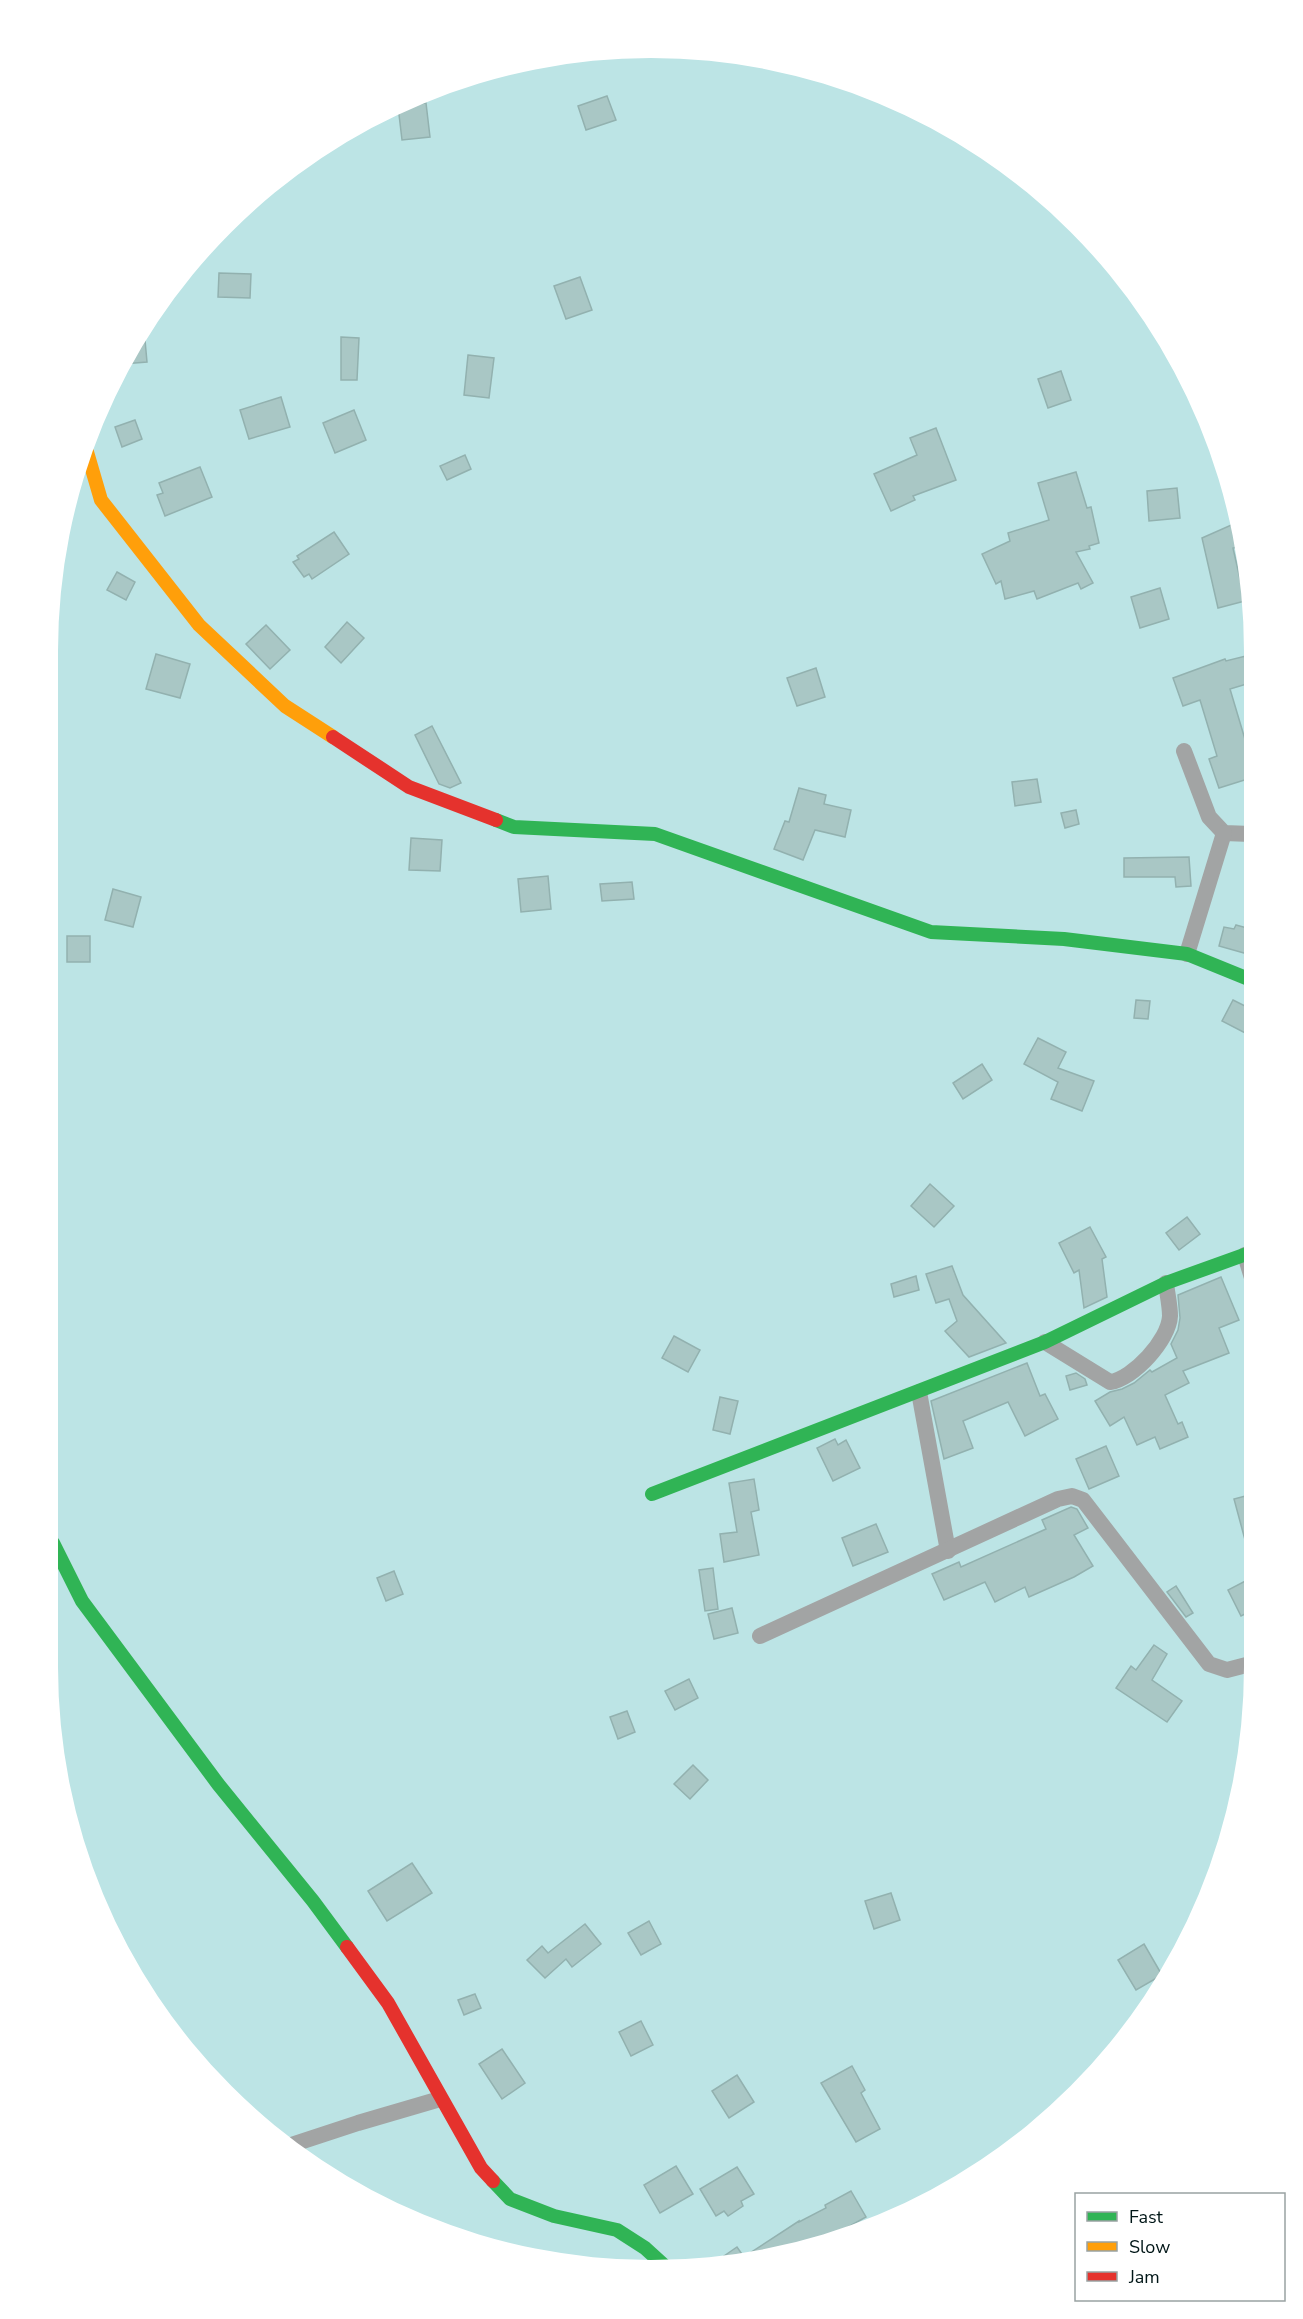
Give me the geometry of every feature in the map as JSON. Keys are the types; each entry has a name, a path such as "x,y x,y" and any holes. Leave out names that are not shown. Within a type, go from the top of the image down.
{"street":[{"path":"90,462 101,500 199,625 285,706 409,787 514,827 655,834 931,932 1064,939 1187,954 1244,977"},
{"path":"1184,751 1209,817 1224,833 1244,834"},
{"path":"1187,954 1224,833"},
{"path":"652,1494 1045,1342 1166,1283 1244,1255"},
{"path":"1045,1342 1110,1382 1120,1381 1131,1374 1150,1354 1164,1334 1170,1317 1166,1283"},
{"path":"919,1392 948,1551"},
{"path":"760,1636 1058,1499 1072,1496 1083,1500 1209,1664 1227,1670 1244,1666"},
{"path":"58,1555 82,1601 218,1784 313,1901 388,2003 440,2099 481,2168 510,2199 554,2216 616,2230 645,2248 658,2260"},
{"path":"298,2143 440,2099"}],"building":[{"path":"607,96 616,120 586,130 578,106"},
{"path":"426,104 430,137 402,140 399,116"},
{"path":"219,273 251,274 250,298 218,297"},
{"path":"580,277 592,310 566,319 554,286"},
{"path":"341,337 359,338 357,380 341,380"},
{"path":"145,343 147,362 134,363"},
{"path":"468,355 494,358 489,398 464,395"},
{"path":"1061,371 1071,400 1048,408 1038,379"},
{"path":"281,397 290,427 249,439 240,410"},
{"path":"354,410 366,440 335,453 323,423"},
{"path":"135,420 142,439 122,447 115,427"},
{"path":"936,428 956,480 913,496 915,500 891,511 874,474 917,455 910,438"},
{"path":"465,455 471,469 447,480 440,466"},
{"path":"200,467 212,497 165,516 157,495 163,493 159,483"},
{"path":"1076,472 1087,508 1091,507 1099,543 1089,546 1090,549 1076,552 1093,583 1081,589 1078,583 1037,599 1034,591 1005,599 1001,581 996,584 982,554 1010,541 1008,533 1049,520 1038,483"},
{"path":"1177,488 1180,518 1149,521 1147,491"},
{"path":"1230,525 1242,602 1218,608 1202,538"},
{"path":"334,532 349,554 312,579 309,574 304,577 293,562 299,559 297,556"},
{"path":"117,572 135,582 126,600 107,590"},
{"path":"1160,588 1169,619 1140,628 1131,597"},
{"path":"347,622 364,638 341,663 325,647"},
{"path":"266,625 290,650 270,669 246,644"},
{"path":"156,654 190,664 180,698 146,689"},
{"path":"1244,656 1244,685 1230,689 1244,736 1244,780 1219,788 1209,759 1217,756 1200,700 1183,706 1173,678 1225,659 1226,661"},
{"path":"816,668 825,697 797,706 787,678"},
{"path":"432,726 461,783 450,788 439,784 415,735"},
{"path":"1037,779 1041,802 1015,806 1012,782"},
{"path":"799,788 826,795 824,804 851,810 845,837 815,830 803,860 774,849 785,821 789,822"},
{"path":"1076,810 1079,824 1065,828 1061,813"},
{"path":"411,838 442,840 440,871 409,870"},
{"path":"1189,857 1191,886 1176,887 1175,877 1124,877 1124,858"},
{"path":"548,876 551,909 521,912 518,879"},
{"path":"632,882 634,899 602,901 600,884"},
{"path":"113,889 141,897 133,927 105,920"},
{"path":"1236,925 1244,927 1244,953 1219,946 1224,927 1234,929"},
{"path":"67,936 90,936 90,962 67,962"},
{"path":"1136,1000 1150,1001 1148,1019 1134,1018"},
{"path":"1233,1000 1244,1006 1244,1032 1222,1021"},
{"path":"1038,1038 1066,1052 1058,1068 1094,1081 1082,1111 1051,1099 1058,1082 1024,1064"},
{"path":"982,1064 992,1080 963,1099 953,1083"},
{"path":"930,1184 954,1206 934,1227 911,1206"},
{"path":"1187,1217 1200,1234 1179,1250 1166,1233"},
{"path":"1090,1227 1106,1257 1102,1259 1107,1297 1084,1308 1079,1270 1074,1273 1059,1243"},
{"path":"952,1266 963,1295 1006,1343 969,1357 945,1331 957,1321 949,1299 936,1303 926,1274"},
{"path":"916,1276 919,1290 894,1297 891,1284"},
{"path":"1221,1277 1239,1320 1219,1328 1229,1353 1183,1371 1189,1383 1165,1395 1178,1424 1182,1422 1188,1437 1160,1449 1155,1437 1137,1445 1124,1417 1110,1426 1095,1401 1110,1392 1134,1383 1150,1370 1152,1372 1177,1358 1171,1344 1178,1330 1180,1318 1178,1295"},
{"path":"674,1336 700,1350 688,1372 662,1358"},
{"path":"1027,1363 1040,1396 1045,1394 1058,1419 1025,1436 1008,1402 963,1421 973,1448 944,1459 931,1401"},
{"path":"1076,1373 1085,1379 1087,1385 1070,1390 1066,1376"},
{"path":"720,1397 738,1401 730,1434 713,1430"},
{"path":"835,1439 838,1445 846,1440 860,1468 833,1481 817,1448"},
{"path":"1106,1446 1119,1476 1089,1489 1076,1459"},
{"path":"754,1479 759,1510 751,1512 759,1555 724,1562 720,1534 737,1532 729,1483"},
{"path":"1244,1496 1244,1536 1234,1499"},
{"path":"1071,1507 1077,1509 1088,1528 1074,1535 1093,1566 1029,1597 1025,1587 995,1602 985,1582 944,1600 932,1574 959,1562 961,1567 1046,1529 1042,1520"},
{"path":"876,1524 888,1552 853,1566 842,1538"},
{"path":"713,1568 718,1609 705,1611 699,1570"},
{"path":"394,1571 403,1594 386,1601 377,1578"},
{"path":"1244,1582 1244,1614 1241,1616 1228,1590"},
{"path":"1176,1586 1193,1613 1186,1617 1167,1592"},
{"path":"732,1608 738,1633 714,1639 708,1614"},
{"path":"1154,1645 1167,1654 1152,1680 1182,1701 1167,1722 1116,1688 1131,1666 1136,1670"},
{"path":"689,1679 698,1698 675,1710 665,1691"},
{"path":"627,1711 635,1732 618,1739 610,1717"},
{"path":"693,1765 708,1780 690,1799 674,1784"},
{"path":"412,1863 432,1893 387,1921 368,1891"},
{"path":"891,1893 900,1920 874,1929 865,1901"},
{"path":"649,1921 661,1944 641,1955 628,1933"},
{"path":"585,1924 601,1944 572,1967 566,1959 545,1978 527,1960 542,1946 548,1953"},
{"path":"1144,1944 1160,1972 1156,1978 1136,1990 1118,1960"},
{"path":"475,1994 481,2008 464,2015 458,2000"},
{"path":"641,2021 653,2045 631,2056 619,2032"},
{"path":"502,2049 525,2083 502,2099 479,2064"},
{"path":"852,2066 865,2090 861,2093 880,2129 856,2142 821,2083"},
{"path":"737,2075 754,2102 729,2118 712,2091"},
{"path":"676,2166 693,2194 660,2213 644,2185"},
{"path":"737,2167 754,2194 741,2201 743,2206 728,2216 724,2211 716,2216 700,2189"},
{"path":"851,2191 866,2217 842,2229 753,2251 799,2221 826,2208 825,2205"},
{"path":"737,2247 741,2253 725,2255"}],"traffic: fast":[{"path":"496,820 514,827 655,834 931,932 1064,939 1187,954 1244,977"},
{"path":"652,1494 1045,1342 1166,1283 1244,1255"},
{"path":"58,1553 82,1601 218,1784 313,1901 347,1947"},
{"path":"493,2181 510,2199 554,2216 617,2230 645,2248 658,2260"}],"traffic: slow":[{"path":"90,462 101,500 199,625 285,706 333,737"}],"traffic: jam":[{"path":"333,737 409,787 496,820"},
{"path":"347,1947 388,2003 481,2168 493,2181"}]}
